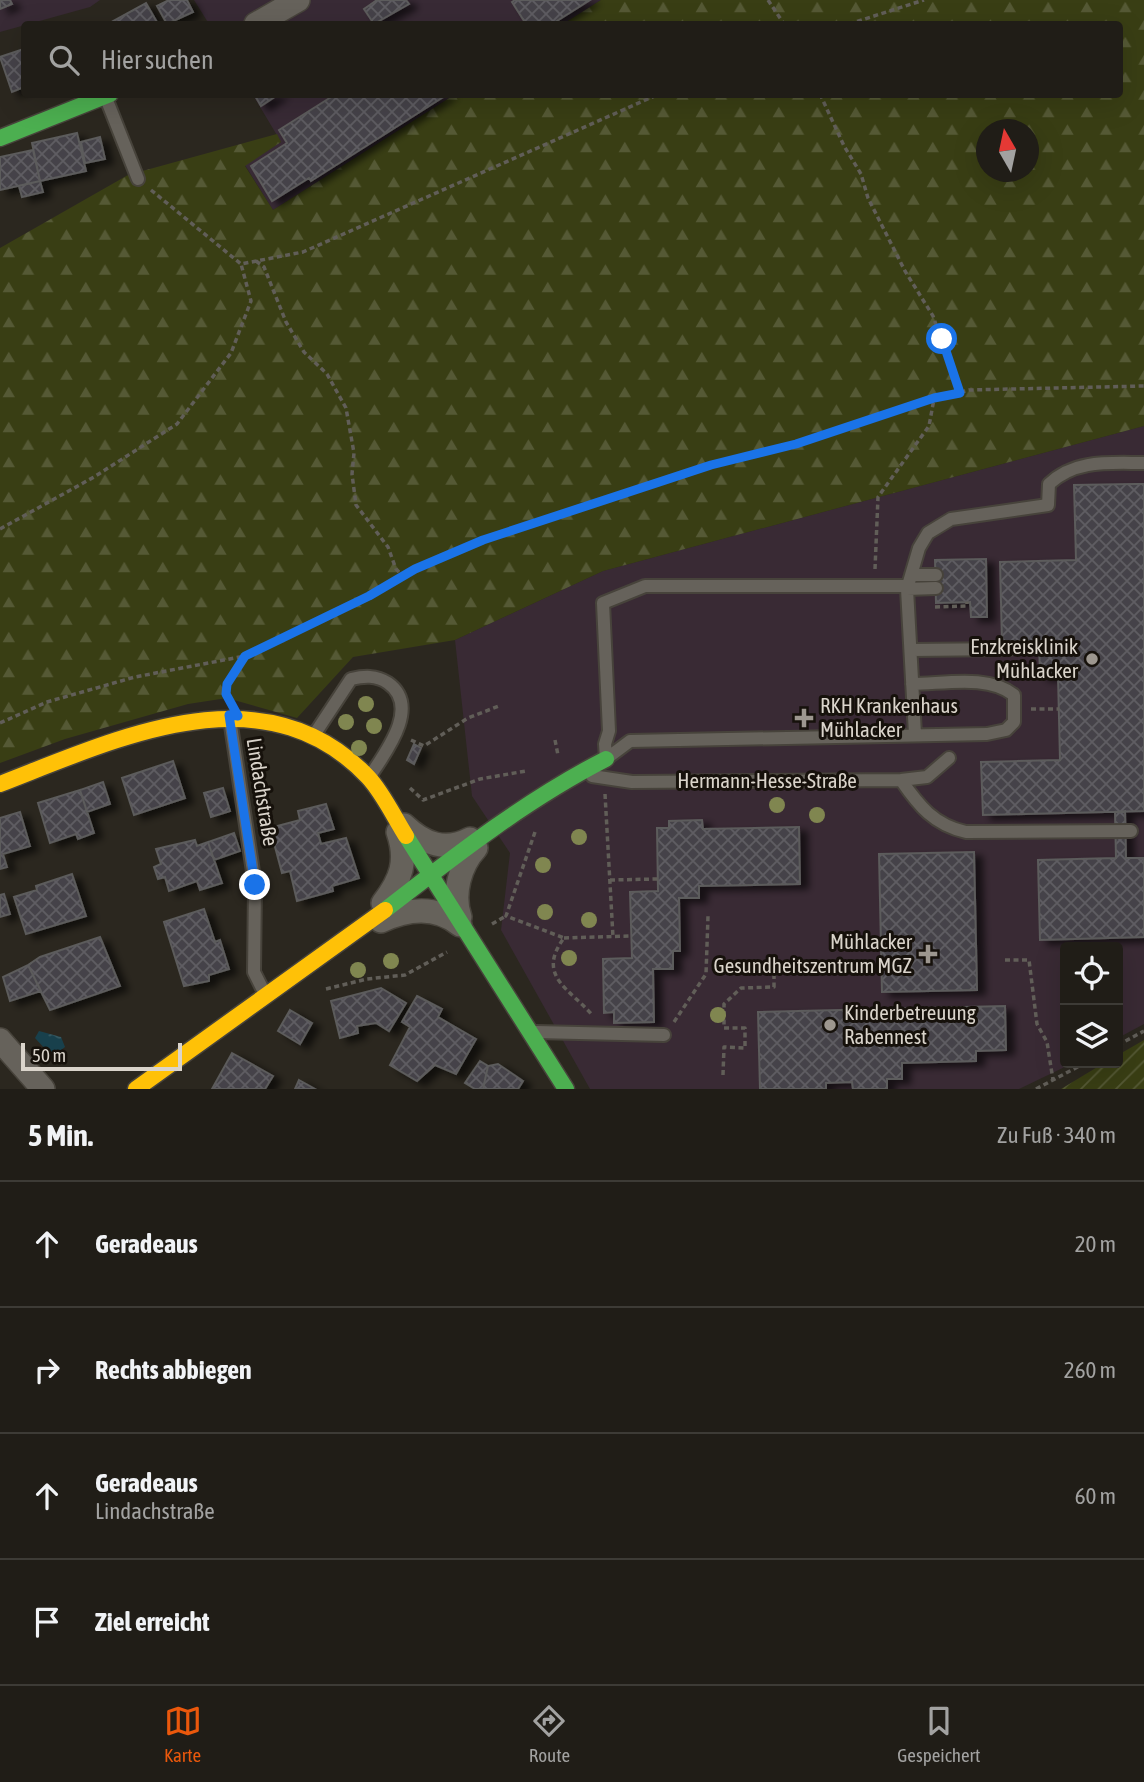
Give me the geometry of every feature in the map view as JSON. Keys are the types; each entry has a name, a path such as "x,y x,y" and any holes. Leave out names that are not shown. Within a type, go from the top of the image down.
{"street":[{"path":"261,21 298,0"},
{"path":"0,138 100,98"},
{"name":"Lindachstraße","path":"0,784 64,759 190,721 234,715 282,723 341,754 369,778 431,877"},
{"path":"153,1085 495,826 606,759"},
{"path":"355,933 397,885 403,870 400,837 389,810"},
{"path":"389,810 424,841 441,846 462,843 495,826"},
{"path":"467,934 457,894 461,875 469,855 495,826"},
{"path":"431,877 566,1089"},
{"path":"355,933 405,912 423,910 451,918 467,934"},
{"path":"0,1040 43,1089"}],"lane":[{"path":"108,98 138,179"},
{"path":"915,734 908,583 919,548 928,533 951,519 1048,505 1049,484 1063,470 1080,465 1144,463"},
{"path":"606,759 605,744 610,731 603,603 645,586 874,585 908,583 936,575"},
{"path":"908,583 936,588"},
{"path":"911,650 1010,649"},
{"path":"312,738 351,679 363,676 380,678 401,697 403,714 369,778"},
{"path":"606,759 630,741 987,733 1006,730 1014,722 1014,695 1003,687 987,683 912,684"},
{"name":"Lindachstraße","path":"234,715 255,885 254,972 267,998"},
{"name":"Hermann-Hesse-Straße","path":"578,774 632,782 901,780 927,777 949,758"},
{"path":"901,780 918,804 947,828 966,832 1131,831"},
{"path":"532,1032 664,1035"}],"path":[{"path":"768,0 782,21"},
{"path":"858,21 924,0"},
{"path":"241,264 303,252 650,98"},
{"path":"822,98 844,146 861,174 868,198 905,271 933,316 960,393"},
{"path":"0,529 94,477 177,424 231,353 251,301 241,264 138,179"},
{"path":"256,261 264,267 286,321 304,352 327,374 346,408 354,453 352,474 356,505 388,547 396,569 403,576"},
{"path":"0,723 47,702 135,677 245,656 403,576 483,540 711,465 796,444 934,398 960,393 1144,386"},
{"path":"874,585 878,497 929,426 934,398"},
{"path":"234,715 226,694 227,684 245,656"},
{"path":"395,732 424,746 468,718 499,706"},
{"path":"1015,709 1059,709"},
{"path":"423,800 480,779 533,770"},
{"path":"604,778 613,937"},
{"path":"506,916 537,826 526,805"},
{"path":"610,880 658,879"},
{"path":"314,993 367,979 405,975 467,934 506,916 564,938 631,936"},
{"path":"664,1035 685,1008 705,974 708,916"},
{"path":"564,938 554,950 555,971 560,987 588,1011 600,1034"},
{"path":"723,1075 724,1047 745,1048 746,1028 724,1028 724,1004 741,988 774,987 774,958"},
{"path":"1005,960 1029,960 1037,1024 1047,1042 1053,1080"},
{"path":"1123,1042 1144,1031"},
{"path":"1036,1089 1076,1068"}],"shaded area":[{"path":"0,0 100,0 90,7 40,21 21,21 21,26 0,32"},
{"path":"194,0 601,0 568,21 207,21"},
{"path":"255,98 449,98 273,210 245,165 281,142"},
{"name":"RKH Krankenhaus Mühlacker","path":"1144,426 1144,1024 1123,1035 1123,942 1060,942 1060,1068 1063,1068 1019,1089 590,1089 501,930 510,853 472,796 455,640 603,571"}],"green space":[{"path":"601,0 1144,0 1144,426 603,571 455,640 353,657 297,718 227,698 188,704 65,739 0,763 0,248 128,175 277,134 281,142 245,166 273,210 449,98 1123,98 1123,21 568,21"},
{"path":"1144,1040 1144,1089 1061,1089 1096,1068 1123,1068 1123,1052"}],"water":[{"path":"39,1031 61,1037 65,1047 57,1053 47,1051 35,1038"}],"building":[{"path":"0,0 10,0 12,4 0,9"},
{"path":"169,0 187,0 193,12 174,21 165,21 157,6"},
{"path":"377,0 406,0 409,4 379,21 372,21 364,9"},
{"path":"590,0 557,21 524,21 512,2"},
{"path":"146,3 156,21 113,21"},
{"path":"21,50 21,88 12,92 0,57"},
{"path":"256,98 273,98 261,106"},
{"path":"330,98 442,98 311,181 309,178 272,201 251,166 287,143 279,130"},
{"path":"77,133 86,171 40,181 32,143"},
{"path":"100,137 105,159 85,163 81,142"},
{"path":"33,150 40,181 0,190 0,157"},
{"path":"40,181 43,192 22,197 19,186"},
{"name":"Enzkreisklinik Mühlacker","path":"1144,484 1144,811 983,815 981,762 1060,760 1058,676 1040,676 1039,641 1002,642 1000,562 1076,560 1074,485"},
{"path":"986,559 987,617 971,617 970,602 936,603 935,560"},
{"path":"414,744 421,748 414,764 407,760"},
{"path":"173,761 185,798 134,815 122,778"},
{"path":"103,782 110,804 87,812 80,790"},
{"path":"223,788 230,811 211,817 204,793"},
{"path":"80,790 94,833 78,839 76,834 50,843 38,803"},
{"path":"326,804 334,829 318,833 321,844 346,838 359,878 332,886 333,891 297,901 290,871 282,873 270,828 300,820 298,811"},
{"path":"1125,811 1126,858 1144,858 1144,937 1040,940 1038,860 1116,858 1115,812"},
{"path":"20,812 30,846 3,854 7,867 0,869 0,818"},
{"path":"702,820 703,829 799,827 800,884 699,886 699,898 679,898 680,951 673,951 673,969 653,969 654,1022 614,1023 614,1012 604,1013 603,959 632,958 630,892 658,891 657,828 669,828 669,821"},
{"path":"234,833 240,851 214,860 208,842"},
{"path":"195,840 197,846 208,842 222,883 200,890 197,881 169,891 165,877 158,879 154,867 161,864 156,849"},
{"name":"Mühlacker Gesundheitszentrum MGZ","path":"974,852 977,990 882,992 879,854"},
{"path":"72,874 86,916 26,934 14,897 37,890 36,886"},
{"path":"4,894 10,914 0,917 0,895"},
{"path":"204,909 215,942 220,940 229,969 209,975 209,981 184,986 164,922"},
{"path":"100,937 120,986 50,1010 28,965 40,957"},
{"path":"28,965 41,991 10,1001 3,977"},
{"path":"381,988 406,1003 389,1031 376,1023 357,1026 358,1033 340,1038 331,1001"},
{"path":"417,996 442,1009 438,1017 476,1039 456,1074 435,1065 417,1081 390,1065 410,1027 402,1022"},
{"path":"1005,1006 1006,1050 976,1051 976,1061 902,1063 902,1079 887,1079 887,1089 853,1089 852,1082 826,1083 826,1089 760,1089 758,1012"},
{"path":"290,1010 312,1023 300,1044 278,1031"},
{"path":"232,1053 273,1076 265,1089 212,1089"},
{"path":"480,1061 488,1066 483,1089 475,1089 465,1083"},
{"path":"498,1064 523,1081 518,1089 483,1089 488,1066"},
{"path":"299,1080 315,1089 295,1089"}],"traffic: fast":[{"path":"0,138 100,98"},
{"path":"385,910 520,810 606,759"},
{"path":"406,836 566,1089"}],"traffic: slow":[{"path":"0,784 92,748 140,733 189,722 237,719 283,725 327,744 368,777 406,836"},
{"path":"136,1089 385,910"}],"place":[{"name":"Enzkreisklinik Mühlacker","path":"1092,659"},
{"name":"RKH Krankenhaus Mühlacker","path":"804,718"},
{"name":"Mühlacker Gesundheitszentrum MGZ","path":"928,954"},
{"name":"Kinderbetreuung Rabennest","path":"830,1025"}],"route":[{"path":"255,885 229,715 238,716 226,694 227,684 245,656 369,596 415,569 483,540 711,465 796,444 884,417 934,398 960,393 942,339"}]}
